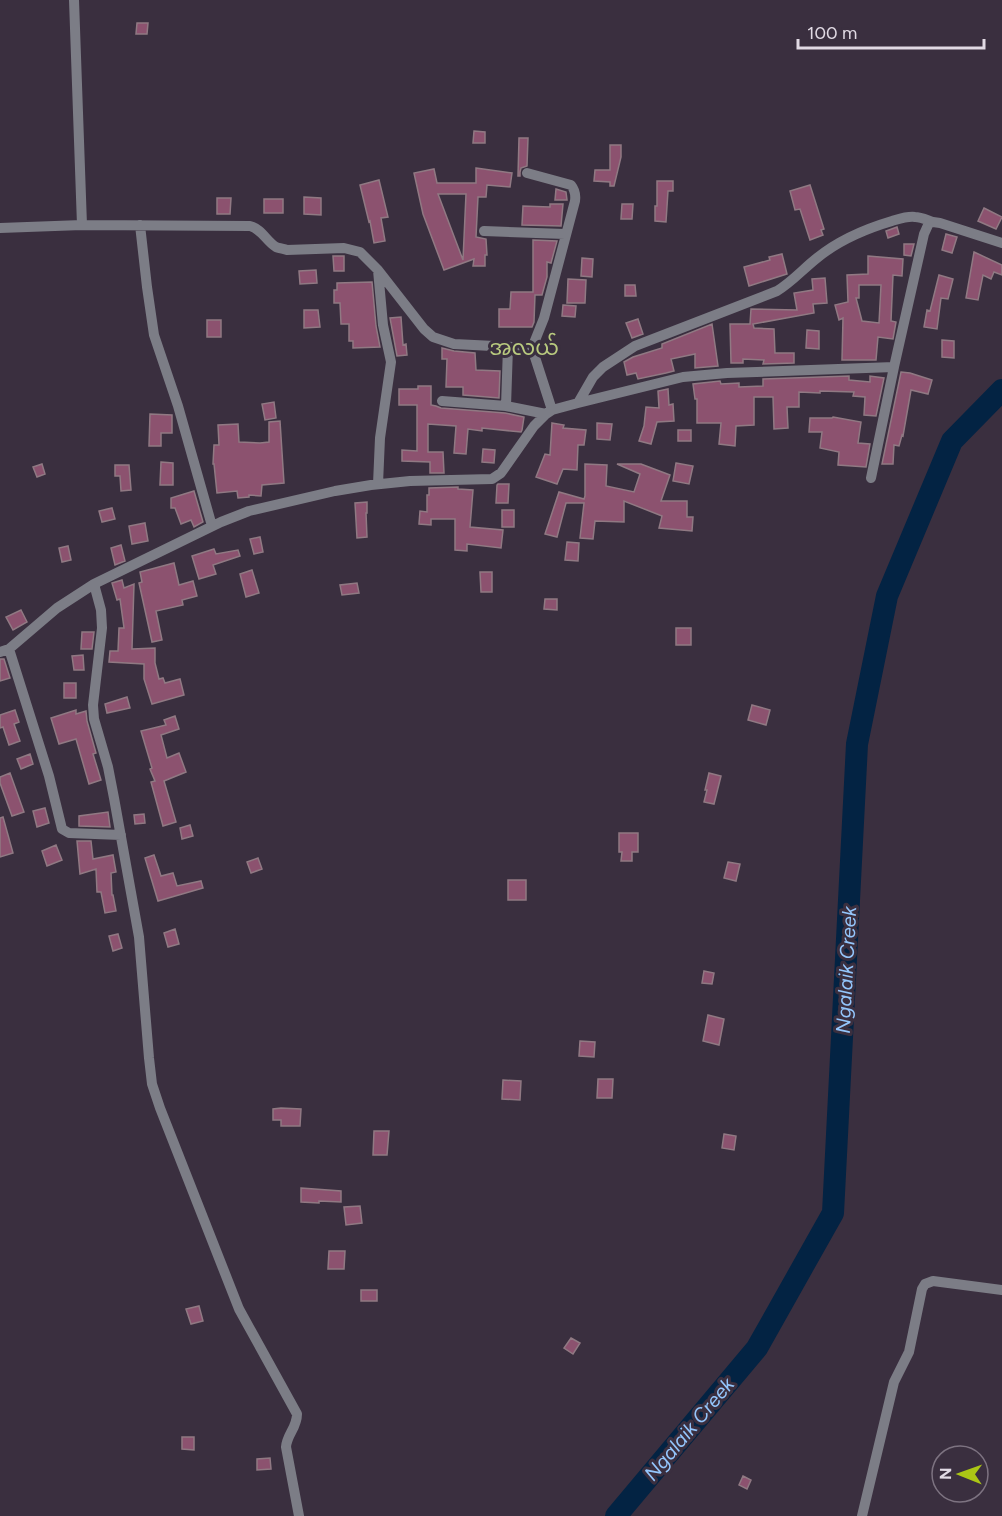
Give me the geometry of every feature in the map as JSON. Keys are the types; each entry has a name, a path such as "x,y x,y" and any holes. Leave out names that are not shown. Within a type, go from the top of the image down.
{"street":[{"path":"74,0 82,225"},
{"path":"527,173 571,185 574,189 575,201 544,318 532,348 549,412"},
{"path":"578,403 603,367 636,346 777,291 831,248 875,226 914,216 1002,243"},
{"path":"871,478 924,234 926,227 933,222"},
{"path":"0,228 82,225 250,226 260,231 274,246 286,250 353,249 360,252 378,270 423,329 433,337 454,344 532,348"},
{"path":"140,225 156,342 178,406 212,526"},
{"path":"142,239 160,226"},
{"path":"484,231 565,234"},
{"path":"378,270 383,325 391,362 380,438 378,484"},
{"path":"506,406 508,347"},
{"path":"442,401 549,412 683,377 727,373 894,367"},
{"path":"121,835 69,832 63,829 49,776 5,650 57,608 94,584 212,526 249,511 335,490 378,484 492,479 501,473 534,426 549,412"},
{"path":"94,584 101,610 102,628 93,705 94,719 108,766 139,937 152,1084 239,1309 297,1414 296,1424 286,1441 286,1447 299,1516"},
{"path":"862,1516 894,1382 909,1352 922,1289 933,1281 1002,1290"}],"building":[{"path":"137,23 148,23 147,34 136,34"},
{"path":"474,131 485,132 485,143 473,143"},
{"path":"519,138 528,138 527,166 521,168 520,176 518,176"},
{"path":"610,145 621,145 621,157 614,186 610,186 610,182 594,181 595,170 610,170"},
{"path":"476,168 512,173 510,187 487,185 486,197 478,197 476,237 486,239 485,266 473,266 474,259 444,270 423,214 414,173 434,169 437,183 476,183","holes":["438,194 466,194 463,260"]},
{"path":"379,180 388,217 381,218 385,241 374,243 360,185"},
{"path":"657,181 673,181 673,191 668,191 666,222 655,221"},
{"path":"810,185 824,229 821,230 823,235 810,240 800,209 795,210 790,191"},
{"path":"556,189 566,192 567,200 555,200"},
{"path":"304,197 321,198 321,215 304,214"},
{"path":"217,198 231,198 230,214 217,214"},
{"path":"264,199 283,199 283,213 264,213"},
{"path":"550,204 563,204 561,226 522,225 523,206 550,207"},
{"path":"622,204 633,204 632,219 621,219"},
{"path":"984,208 1002,217 996,229 978,221"},
{"path":"897,227 899,234 888,238 886,231"},
{"path":"946,234 957,237 952,253 942,250"},
{"path":"533,240 557,241 551,263 547,262 547,277 542,295 535,295 534,322 532,327 499,327 499,309 510,309 511,292 533,292"},
{"path":"904,244 914,244 911,256 904,255"},
{"path":"974,252 1002,265 1002,275 994,272 991,279 983,275 978,300 966,298"},
{"path":"782,254 787,274 749,286 744,267"},
{"path":"333,256 344,256 344,271 334,271"},
{"path":"868,256 903,259 902,276 893,275 891,321 896,322 893,339 878,337 876,360 842,360 843,318 839,320 835,305 848,302 847,275 868,274","holes":["859,285 881,285 879,323 862,321 856,298 859,298"]},
{"path":"582,258 593,259 592,277 581,276"},
{"path":"316,270 317,283 300,284 299,271"},
{"path":"939,275 953,279 948,299 941,298 937,329 924,327 927,310 930,311"},
{"path":"825,278 827,303 813,304 814,313 753,324 754,328 774,329 775,353 794,353 794,363 763,364 764,360 743,359 743,363 731,363 730,324 750,324 751,309 797,310 794,293 813,290 812,279"},
{"path":"568,279 586,280 585,303 567,303"},
{"path":"372,282 380,347 353,348 353,341 349,341 349,324 341,324 340,303 334,303 334,290 337,290 337,283"},
{"path":"625,285 635,285 636,296 625,296"},
{"path":"563,305 576,306 575,317 562,316"},
{"path":"304,310 318,310 320,327 304,328"},
{"path":"401,317 403,345 406,344 407,355 397,356 390,318"},
{"path":"638,319 643,334 632,338 626,323"},
{"path":"207,320 221,320 221,337 207,337"},
{"path":"712,324 718,366 695,368 695,354 671,359 674,371 638,379 636,373 627,375 624,362 662,348 662,344"},
{"path":"807,330 819,331 819,349 806,348"},
{"path":"942,340 954,341 954,358 942,357"},
{"path":"442,348 475,353 476,370 500,371 499,398 463,395 463,387 446,387 447,359 442,359"},
{"path":"901,372 932,380 928,394 911,390 903,436 899,446 894,445 893,464 882,464"},
{"path":"849,376 849,380 870,382 870,376 884,378 876,416 864,415 865,397 853,396 854,392 820,391 820,393 799,392 799,407 787,407 788,428 774,429 773,397 754,397 754,425 736,426 735,446 719,444 721,423 697,423 697,399 695,399 693,384 720,381 721,384 739,383 739,387 763,386 763,379"},
{"path":"418,386 431,386 431,405 441,408 505,413 524,417 522,430 521,432 468,429 466,454 454,453 456,426 428,424 428,452 443,452 444,473 430,473 430,462 402,461 402,450 417,451 417,405 399,405 399,389 418,389"},
{"path":"668,389 669,405 673,404 674,421 657,422 651,444 639,441 644,426 646,407 659,408 658,391"},
{"path":"274,402 276,418 265,420 262,404"},
{"path":"150,414 172,415 172,433 161,433 161,446 149,446"},
{"path":"833,417 861,422 858,443 870,444 866,467 838,465 839,452 820,448 822,432 809,432 810,418"},
{"path":"280,421 284,483 262,485 261,496 249,495 249,497 238,498 237,491 217,493 213,464 214,445 219,445 218,425 238,424 239,442 260,443 269,442 269,422"},
{"path":"552,423 564,425 563,428 586,430 584,445 578,445 577,470 563,469 557,484 536,477 545,454 550,455"},
{"path":"597,423 612,424 610,440 597,439"},
{"path":"678,430 691,430 691,441 678,441"},
{"path":"483,449 495,450 494,463 482,462"},
{"path":"161,462 173,463 173,485 160,485"},
{"path":"676,463 693,466 689,484 673,481"},
{"path":"42,464 45,474 37,477 33,467"},
{"path":"585,464 607,465 606,486 634,492 640,474 617,464 641,464 670,475 661,501 687,501 687,517 693,517 692,531 659,528 662,516 624,501 624,522 595,521 593,539 580,538 584,503 566,503 557,537 545,534 559,492 584,499"},
{"path":"115,465 129,465 131,490 121,491 120,476 115,476"},
{"path":"498,484 509,484 508,503 496,503"},
{"path":"458,487 458,489 473,490 470,527 503,530 501,548 467,544 467,551 455,550 455,519 431,519 431,525 419,524 420,511 427,512 429,488"},
{"path":"194,491 203,522 194,527 191,520 181,524 175,508 171,508 171,498"},
{"path":"367,502 367,537 357,538 355,503"},
{"path":"112,508 115,519 102,522 99,511"},
{"path":"502,510 514,510 514,527 502,527"},
{"path":"145,523 148,541 132,544 129,526"},
{"path":"260,537 263,552 254,554 250,539"},
{"path":"567,542 579,543 578,561 565,560"},
{"path":"121,545 125,561 115,565 111,548"},
{"path":"68,546 71,560 62,562 59,548"},
{"path":"214,549 216,554 238,550 240,556 213,565 216,574 199,579 192,556"},
{"path":"174,563 179,585 193,581 197,596 182,600 183,605 156,611 162,640 152,642 139,583 142,582 140,572"},
{"path":"252,570 259,593 246,597 240,574"},
{"path":"480,572 492,572 492,592 481,592"},
{"path":"122,580 124,588 134,584 132,649 155,648 155,663 159,679 163,678 165,683 180,679 184,695 152,704 144,679 144,664 109,662 110,651 118,651 119,628 124,628 120,599 117,600 112,583"},
{"path":"357,583 359,593 342,595 340,585"},
{"path":"545,599 557,599 557,610 544,609"},
{"path":"21,610 27,622 13,630 6,617"},
{"path":"676,628 691,628 691,645 676,645"},
{"path":"82,632 94,632 92,649 81,649"},
{"path":"83,655 84,670 74,670 72,656"},
{"path":"0,659 4,659 10,678 0,681"},
{"path":"64,683 76,683 76,698 64,698"},
{"path":"127,697 130,708 107,713 105,704"},
{"path":"752,705 770,710 766,725 748,720"},
{"path":"15,710 19,722 14,724 20,741 9,745 3,727 0,728 0,715"},
{"path":"76,710 76,714 86,711 96,753 93,754 101,780 89,784 76,739 59,744 51,718"},
{"path":"175,716 179,729 161,735 167,758 179,753 186,772 164,781 176,822 163,826 151,782 155,781 150,769 152,768 141,731 166,725 164,720"},
{"path":"30,754 33,764 21,769 17,759"},
{"path":"10,773 24,812 12,816 0,783 0,777"},
{"path":"709,773 721,776 714,804 704,802"},
{"path":"45,808 49,823 37,827 33,811"},
{"path":"108,812 110,827 79,826 79,816"},
{"path":"144,814 145,823 135,824 134,815"},
{"path":"3,817 13,853 0,857 0,818"},
{"path":"190,825 193,836 182,839 180,828"},
{"path":"619,833 638,833 638,852 632,852 632,861 621,861"},
{"path":"77,841 91,841 93,859 113,855 116,872 111,873 112,895 116,911 105,913 101,892 97,892 96,869 80,874"},
{"path":"56,845 62,860 47,866 42,851"},
{"path":"154,855 161,876 173,873 177,886 201,881 203,888 158,901 145,858"},
{"path":"258,858 262,869 251,873 247,862"},
{"path":"728,862 740,864 736,881 724,878"},
{"path":"508,880 526,880 526,900 508,900"},
{"path":"175,929 179,944 168,947 164,933"},
{"path":"118,934 122,948 113,951 109,936"},
{"path":"704,971 714,973 712,984 702,983"},
{"path":"708,1015 724,1019 719,1045 703,1041"},
{"path":"580,1041 595,1042 594,1057 579,1056"},
{"path":"598,1079 613,1079 612,1098 597,1098"},
{"path":"503,1080 521,1081 520,1100 502,1099"},
{"path":"273,1109 301,1109 300,1126 281,1126 281,1120 273,1120"},
{"path":"374,1131 389,1131 387,1155 373,1155"},
{"path":"724,1134 736,1136 734,1150 722,1148"},
{"path":"301,1188 341,1191 341,1202 301,1202"},
{"path":"360,1206 362,1223 346,1225 344,1207"},
{"path":"329,1251 345,1251 344,1269 328,1269"},
{"path":"361,1290 377,1290 377,1301 361,1301"},
{"path":"199,1306 203,1321 191,1324 186,1309"},
{"path":"571,1338 580,1343 573,1354 564,1348"},
{"path":"182,1437 194,1437 194,1450 182,1449"},
{"path":"270,1458 271,1469 257,1470 257,1459"},
{"path":"743,1476 751,1480 747,1489 739,1485"}],"waterway":[{"name":"Ngalaik Creek","path":"616,1516 757,1348 833,1213 857,744 887,596 952,441 1002,390"}],"district":[{"name":"အလယ်","path":"524,348"}]}
